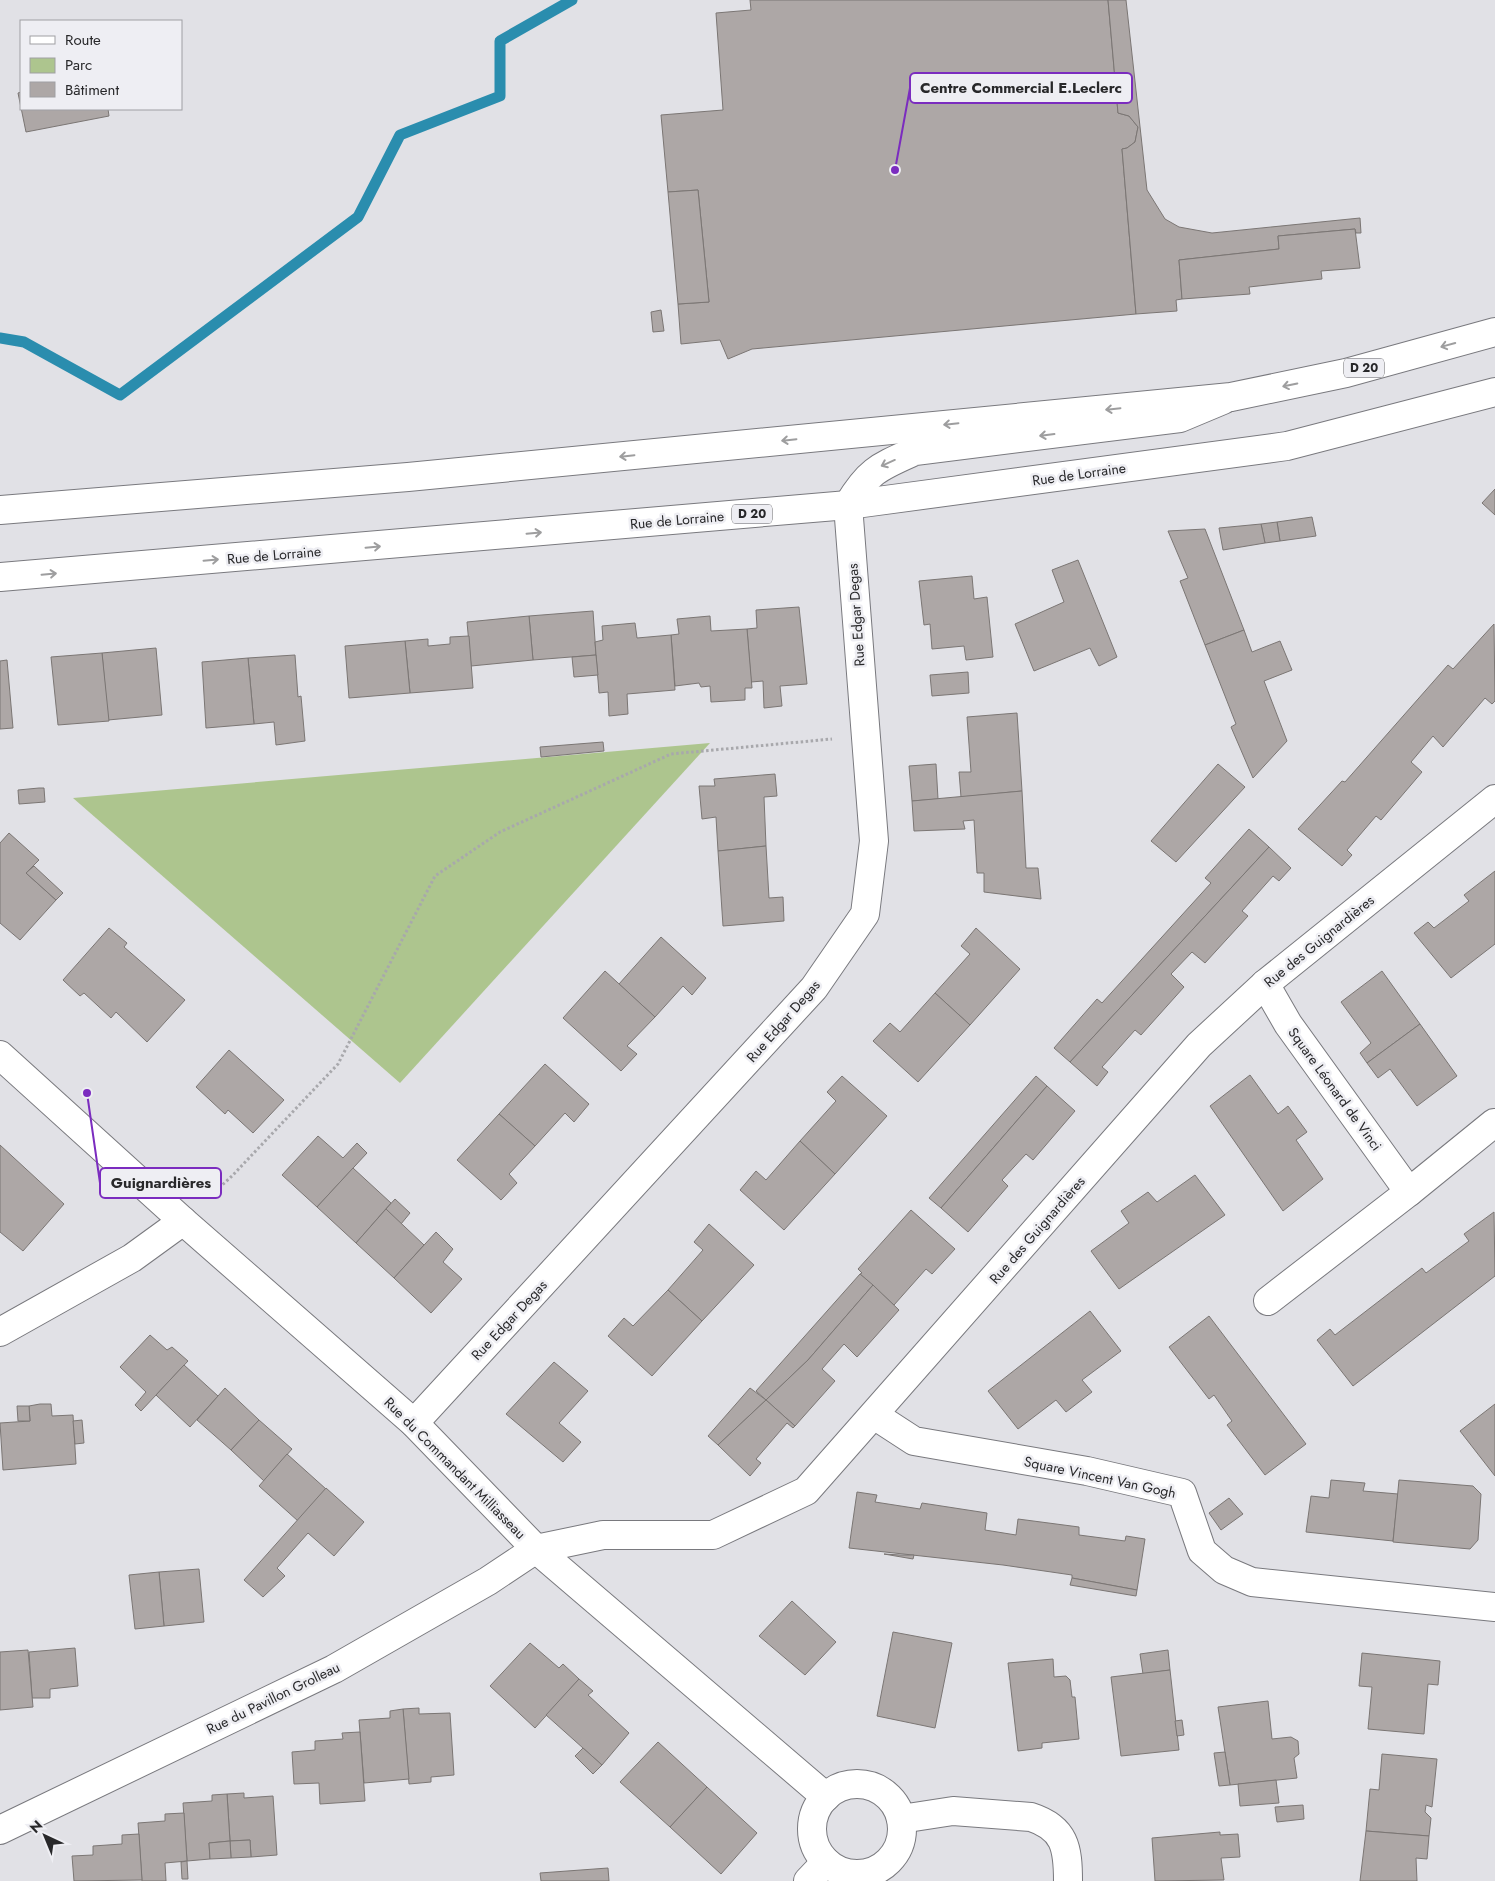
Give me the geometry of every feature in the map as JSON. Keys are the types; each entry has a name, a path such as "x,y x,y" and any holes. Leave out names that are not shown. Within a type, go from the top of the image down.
{"street":[{"name":"D 20","path":"0,510 418,476 1231,397 1346,373 1495,332"},
{"name":"Rue de Lorraine","path":"0,578 848,505 1287,446 1495,392"},
{"path":"848,505 860,485 878,467 915,451 1180,418 1231,397"},
{"name":"Rue Edgar Degas","path":"414,1423 814,988 865,914 874,841 848,505"},
{"name":"Rue des Guignardières","path":"536,1549 603,1535 713,1535 806,1491 1199,1045 1265,984 1495,799"},
{"name":"Square Léonard de Vinci","path":"1265,984 1288,1024 1409,1192"},
{"name":"Rue du Commandant Milliasseau","path":"0,1055 183,1221 414,1423 536,1549 826,1796"},
{"path":"1268,1301 1409,1192 1494,1123"},
{"path":"0,1332 132,1258 183,1221"},
{"name":"Square Vincent Van Gogh","path":"874,1415 914,1441 1088,1471 1182,1493 1202,1551 1224,1570 1252,1582 1495,1607"},
{"name":"Rue du Pavillon Grolleau","path":"0,1830 334,1669 488,1581 536,1549"},
{"path":"863,1784 887,1796 895,1806 901,1819 898,1847 890,1859 879,1868 866,1873 852,1874 838,1870 817,1871 817,1850 813,1837 812,1822 817,1808 826,1796 837,1788 863,1784"},
{"path":"901,1819 953,1811 1031,1817 1043,1821 1059,1834 1065,1846 1068,1861 1068,1881"}],"path":[{"path":"183,1221 232,1176 338,1064 436,876 500,832 671,754 865,736"}],"green space":[{"path":"710,743 400,1083 73,798"}],"building":[{"path":"750,0 1108,0 1118,113 1129,116 1138,127 1135,142 1122,149 1136,314 752,349 728,359 720,340 681,344 678,304 709,302 698,190 668,192 661,115 723,110 716,13 751,10"},
{"path":"1108,0 1126,0 1147,190 1165,219 1179,227 1212,233 1360,218 1361,233 1356,233 1355,229 1278,236 1279,249 1179,260 1182,299 1176,300 1177,311 1136,314 1122,149 1135,142 1138,127 1129,116 1118,113"},
{"path":"21,110 108,110 109,116 26,132"},
{"path":"698,190 709,302 678,304 668,192"},
{"path":"1355,229 1360,268 1321,271 1322,279 1249,287 1250,294 1182,299 1179,260 1279,249 1278,236"},
{"path":"661,310 664,331 653,332 651,312"},
{"path":"1495,489 1495,515 1482,503"},
{"path":"1312,517 1316,536 1280,541 1277,522"},
{"path":"1277,522 1280,541 1265,543 1261,524"},
{"path":"1261,524 1265,543 1223,550 1219,528"},
{"path":"1205,529 1244,630 1205,645 1180,581 1188,578 1168,531"},
{"path":"1078,560 1117,657 1099,666 1090,648 1034,671 1015,624 1064,602 1052,570"},
{"path":"972,576 974,599 987,597 993,657 966,660 964,646 932,649 930,624 924,625 919,581"},
{"path":"799,607 807,684 780,686 782,706 764,708 763,681 751,682 747,629 757,628 756,610"},
{"path":"593,611 596,655 533,660 529,616"},
{"path":"529,616 533,660 471,666 467,622"},
{"path":"710,616 711,631 747,629 752,688 745,688 745,700 711,702 710,686 701,687 699,683 675,686 671,635 679,634 677,619"},
{"path":"635,623 637,638 671,635 675,690 627,694 628,714 609,716 608,692 599,693 595,642 603,640 602,626"},
{"path":"1494,624 1495,701 1492,704 1485,698 1443,747 1433,736 1411,762 1422,772 1381,820 1376,816 1347,850 1352,855 1342,866 1298,829 1342,781 1345,782 1448,665 1453,669"},
{"path":"1244,630 1252,652 1280,641 1292,670 1264,681 1287,741 1253,778 1231,727 1236,724 1205,645"},
{"path":"469,636 473,688 410,693 405,641 428,639 428,646 450,644 450,637"},
{"path":"405,641 410,693 349,698 345,646"},
{"path":"156,648 162,715 108,720 102,653"},
{"path":"102,653 109,721 58,725 51,657"},
{"path":"295,655 298,697 301,696 305,741 276,745 274,722 254,724 248,658"},
{"path":"596,655 598,675 574,677 572,657"},
{"path":"248,658 254,724 206,728 202,662"},
{"path":"7,660 13,728 0,729 0,661"},
{"path":"968,672 969,693 932,696 930,675"},
{"path":"1017,713 1022,791 961,797 959,772 971,772 967,717"},
{"path":"603,742 604,751 541,757 540,747"},
{"path":"936,764 938,799 912,801 909,766"},
{"path":"1218,764 1245,787 1176,862 1151,841"},
{"path":"775,774 777,796 764,797 766,846 718,851 716,817 702,819 699,786 715,786 714,779"},
{"path":"44,788 45,802 19,804 18,790"},
{"path":"1022,791 1026,868 1038,868 1041,899 984,892 984,873 977,873 974,820 963,821 965,829 914,831 912,801"},
{"path":"1249,829 1269,847 1070,1062 1054,1048 1097,999 1102,1003 1211,883 1205,878"},
{"path":"9,833 39,860 26,873 56,900 20,940 0,923 0,843"},
{"path":"766,846 769,898 783,897 784,921 723,926 718,851"},
{"path":"1269,847 1291,868 1279,881 1273,876 1242,911 1248,916 1205,963 1192,952 1171,974 1184,987 1141,1035 1135,1030 1102,1067 1108,1072 1097,1086 1070,1062"},
{"path":"34,866 63,893 56,900 26,873"},
{"path":"1495,871 1495,944 1451,978 1414,933 1428,922 1434,928 1469,901 1464,895"},
{"path":"109,928 127,943 124,947 185,1000 147,1042 116,1012 111,1018 84,993 80,996 63,980"},
{"path":"976,928 1020,969 970,1025 935,993 970,954 961,946"},
{"path":"661,937 706,978 692,995 683,986 655,1017 619,984"},
{"path":"605,971 655,1017 627,1046 637,1054 621,1071 563,1018"},
{"path":"1382,971 1420,1024 1367,1063 1360,1053 1371,1043 1341,1002"},
{"path":"935,993 970,1025 918,1082 873,1041 890,1023 900,1032"},
{"path":"1420,1024 1457,1076 1417,1106 1390,1069 1378,1078 1367,1063"},
{"path":"229,1050 284,1100 253,1133 228,1110 225,1114 196,1087"},
{"path":"545,1064 589,1104 574,1122 565,1113 535,1146 499,1114"},
{"path":"1250,1075 1278,1114 1288,1106 1307,1132 1296,1140 1323,1179 1283,1211 1210,1106"},
{"path":"842,1076 887,1116 835,1174 800,1141 836,1101 827,1092"},
{"path":"1036,1076 1047,1086 941,1208 929,1198"},
{"path":"1047,1086 1075,1111 1033,1160 1026,1154 1002,1180 1008,1186 968,1232 941,1208"},
{"path":"499,1114 535,1146 509,1174 517,1183 501,1200 457,1160"},
{"path":"318,1136 343,1158 357,1143 367,1153 317,1207 282,1175"},
{"path":"800,1141 835,1174 784,1230 740,1190 756,1171 766,1180"},
{"path":"0,1145 64,1204 23,1251 0,1232"},
{"path":"353,1168 391,1203 356,1243 317,1207"},
{"path":"1195,1175 1225,1215 1119,1289 1091,1251 1129,1223 1121,1211 1148,1192 1157,1202"},
{"path":"395,1199 410,1213 401,1224 386,1209"},
{"path":"386,1209 424,1245 394,1278 356,1243"},
{"path":"911,1210 955,1249 932,1274 926,1269 894,1305 860,1274 862,1273 858,1269"},
{"path":"1494,1212 1495,1276 1353,1386 1317,1340 1330,1329 1335,1335 1422,1268 1426,1273 1469,1241 1464,1234"},
{"path":"709,1224 754,1265 702,1321 668,1290 703,1250 694,1242"},
{"path":"436,1232 453,1249 443,1262 462,1279 431,1313 394,1278"},
{"path":"860,1274 873,1285 808,1360 766,1400 756,1391"},
{"path":"873,1285 899,1310 857,1357 844,1344 822,1369 835,1381 795,1426 766,1400 808,1360"},
{"path":"668,1290 702,1321 652,1376 608,1336 624,1318 633,1326"},
{"path":"1090,1311 1121,1351 1082,1380 1092,1392 1066,1412 1056,1400 1018,1429 988,1391"},
{"path":"1209,1316 1306,1444 1265,1475 1227,1425 1232,1421 1214,1395 1209,1399 1169,1347"},
{"path":"150,1335 167,1350 172,1347 188,1361 141,1411 135,1405 146,1392 120,1367"},
{"path":"554,1362 588,1391 559,1423 581,1442 563,1462 506,1414"},
{"path":"184,1365 218,1396 190,1427 156,1395"},
{"path":"225,1388 259,1420 231,1450 197,1420"},
{"path":"750,1388 766,1400 718,1445 708,1436"},
{"path":"766,1400 795,1426 793,1428 787,1423 756,1459 761,1463 750,1476 718,1445"},
{"path":"51,1404 52,1416 73,1415 76,1464 3,1470 0,1423 30,1421 29,1406"},
{"path":"1495,1404 1495,1476 1460,1431"},
{"path":"17,1406 29,1406 30,1421 18,1421"},
{"path":"82,1420 84,1443 75,1444 73,1421"},
{"path":"259,1420 292,1449 264,1481 231,1450"},
{"path":"287,1454 326,1489 298,1521 259,1486"},
{"path":"1331,1480 1365,1483 1363,1491 1398,1494 1393,1541 1306,1532 1311,1496 1329,1498"},
{"path":"1399,1480 1473,1486 1481,1494 1478,1540 1470,1549 1393,1542"},
{"path":"326,1488 364,1522 334,1556 308,1533 277,1568 285,1576 263,1597 244,1580"},
{"path":"857,1492 877,1495 875,1502 920,1509 922,1503 987,1513 985,1530 1016,1535 1018,1519 1079,1527 1079,1535 1125,1541 1126,1536 1145,1539 1137,1590 1072,1578 1072,1575 1003,1565 849,1548"},
{"path":"1229,1498 1243,1514 1221,1530 1209,1513"},
{"path":"884,1554 900,1555 914,1555 913,1559"},
{"path":"199,1569 204,1622 164,1626 159,1572"},
{"path":"159,1572 164,1626 135,1629 129,1575"},
{"path":"1072,1578 1137,1590 1136,1596 1070,1585"},
{"path":"792,1601 836,1642 805,1675 759,1636"},
{"path":"893,1632 952,1643 935,1728 877,1716"},
{"path":"530,1643 559,1668 563,1664 579,1679 535,1728 490,1686"},
{"path":"75,1648 78,1686 50,1689 50,1698 32,1698 29,1652"},
{"path":"28,1650 33,1707 0,1710 0,1652"},
{"path":"1168,1650 1170,1670 1143,1674 1140,1654"},
{"path":"1362,1653 1440,1661 1438,1685 1428,1684 1424,1734 1368,1729 1372,1687 1359,1686"},
{"path":"1053,1659 1054,1677 1066,1676 1070,1680 1072,1697 1075,1697 1079,1739 1042,1743 1042,1748 1018,1751 1008,1663"},
{"path":"1170,1670 1179,1750 1121,1756 1111,1677"},
{"path":"579,1679 593,1691 588,1695 629,1733 602,1765 546,1715"},
{"path":"1268,1701 1272,1739 1291,1737 1298,1741 1299,1754 1294,1758 1297,1778 1230,1785 1218,1707"},
{"path":"419,1708 419,1714 450,1713 454,1775 431,1777 431,1782 409,1784 403,1709"},
{"path":"403,1709 409,1779 364,1783 359,1720 390,1718 390,1711"},
{"path":"1182,1720 1184,1735 1177,1736 1175,1721"},
{"path":"360,1732 365,1801 320,1804 319,1783 294,1784 292,1752 315,1750 315,1741 343,1739 342,1733"},
{"path":"658,1742 707,1787 670,1827 620,1782"},
{"path":"583,1748 602,1765 593,1774 575,1756"},
{"path":"1225,1752 1230,1785 1219,1786 1214,1753"},
{"path":"1382,1754 1437,1759 1432,1807 1426,1805 1425,1812 1431,1818 1429,1836 1366,1831 1370,1789 1379,1790"},
{"path":"1276,1780 1279,1803 1240,1806 1238,1784"},
{"path":"707,1787 757,1833 721,1874 670,1827"},
{"path":"244,1793 244,1798 273,1796 277,1855 251,1857 250,1840 230,1841 227,1794"},
{"path":"227,1794 230,1841 209,1843 210,1859 187,1861 183,1803 212,1801 212,1795"},
{"path":"1303,1805 1304,1819 1277,1822 1275,1807"},
{"path":"184,1813 187,1861 165,1863 166,1881 142,1881 138,1823 165,1821 165,1814"},
{"path":"1366,1831 1429,1836 1427,1859 1416,1858 1417,1881 1360,1881"},
{"path":"1220,1832 1220,1835 1238,1834 1240,1857 1221,1858 1224,1880 1155,1881 1152,1838"},
{"path":"139,1834 142,1880 74,1881 72,1856 93,1855 93,1846 122,1844 122,1835"},
{"path":"250,1840 251,1857 231,1858 230,1841"},
{"path":"230,1841 231,1858 210,1859 209,1843"},
{"path":"187,1861 188,1879 182,1879 181,1862"},
{"path":"608,1868 609,1881 541,1881 540,1873"}],"waterway":[{"path":"0,338 24,342 120,395 358,217 400,135 500,96 500,41 572,0"}],"place":[{"name":"Centre Commercial E.Leclerc","path":"895,170"},
{"name":"Guignardières","path":"87,1093"}]}
